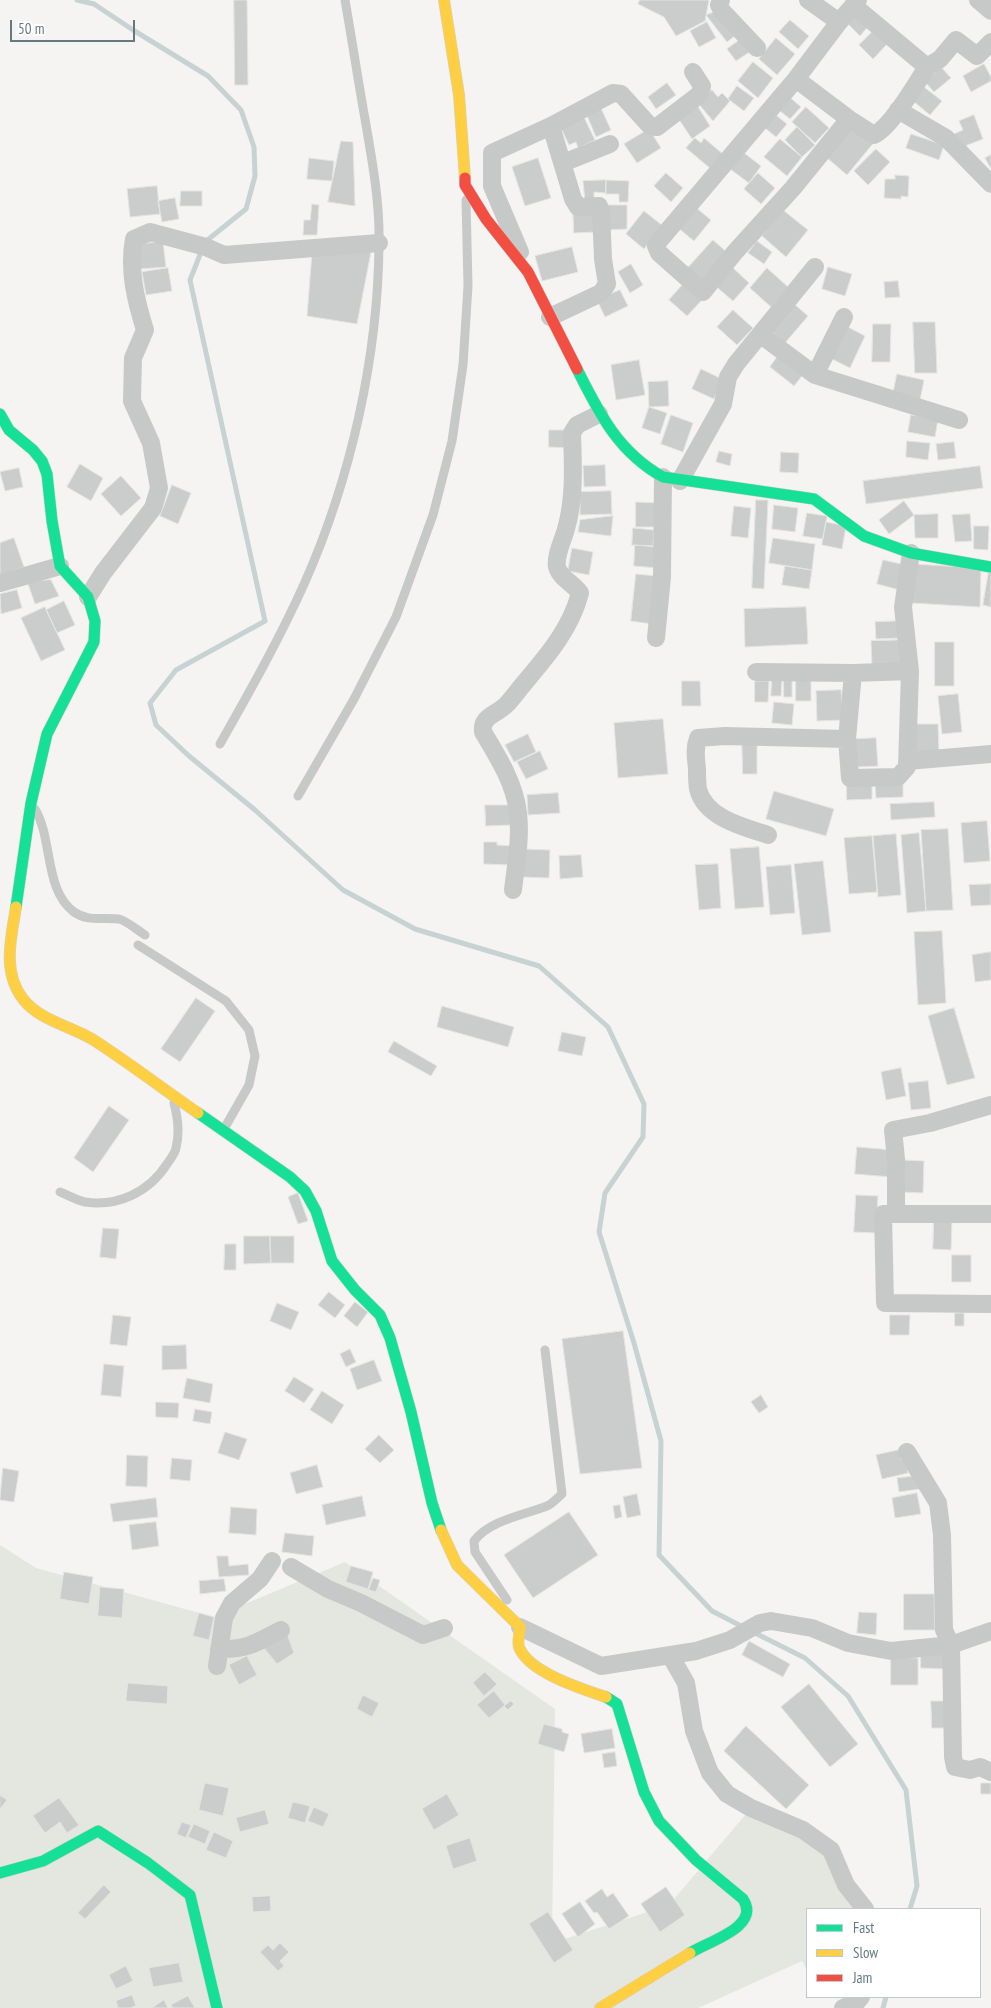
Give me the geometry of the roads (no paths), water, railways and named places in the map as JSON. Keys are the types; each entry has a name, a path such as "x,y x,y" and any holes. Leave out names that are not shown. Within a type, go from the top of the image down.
{"street":[{"path":"444,0 459,95 466,185 486,219 528,272"},
{"path":"721,0 719,5 722,11 757,48"},
{"path":"808,0 839,22"},
{"path":"978,0 991,11"},
{"path":"849,119 793,188 735,252 703,292 658,252 656,246 658,241 796,79 839,22 856,3 927,67"},
{"path":"796,79 849,119 874,135 880,132 898,110 927,67 940,59 956,40 977,56 991,42"},
{"path":"693,72 702,86 700,94 657,127 650,126 621,94 614,94 492,153 492,186 528,272 599,414 627,451 646,468 663,477 680,481 814,499 864,536 911,553 991,567"},
{"path":"898,110 946,138 991,184"},
{"path":"550,317 600,292 607,284 603,259 601,211 599,206 578,207 573,199 551,126"},
{"path":"563,163 610,144"},
{"path":"88,597 103,573 153,508 159,488 151,443 132,401 133,358 145,330 136,301 131,262 134,238 150,232 191,242 224,255 379,243"},
{"path":"680,481 723,404 728,377 736,364 815,267"},
{"path":"815,375 844,317"},
{"path":"761,335 815,375 959,420"},
{"path":"0,414 9,430 33,450 42,461 47,474 52,521 60,566 88,597 95,621 94,642 47,734 32,803 8,958 14,981 24,999 39,1013 91,1039 173,1098 290,1177 305,1191 316,1211 332,1261 350,1284 380,1315 390,1338 411,1412 432,1503 445,1541 457,1566 520,1627 601,1666 696,1651 730,1640 760,1623 771,1621 812,1628 848,1644 891,1651 951,1645 991,1631"},
{"path":"513,890 519,836 518,812 513,790 482,727 485,720 505,706 552,651 579,599 580,593 577,588 559,572 557,559 572,500 572,432 576,426 599,414"},
{"path":"656,638 662,577 663,477"},
{"path":"853,673 847,739 850,778 898,777 907,767 910,671 903,607 911,553"},
{"path":"0,584 60,566"},
{"path":"756,672 853,673 910,671"},
{"path":"768,835 730,822 712,811 703,800 698,790 695,747 698,738 725,736 847,739"},
{"path":"907,761 991,754"},
{"path":"896,1214 896,1159 893,1130 930,1123 991,1106"},
{"path":"991,1214 883,1214 884,1303 991,1304"},
{"path":"907,1452 938,1502 942,1535 944,1630 951,1645 953,1757 956,1767 970,1770 980,1767 991,1772"},
{"path":"272,1561 260,1579 232,1603 224,1618 218,1658 254,1644 281,1630"},
{"path":"291,1567 328,1589 361,1603 423,1635 444,1628"},
{"path":"520,1627 519,1646 527,1659 544,1671 608,1698 616,1704 644,1792 659,1820 696,1860 744,1899 748,1910 745,1921 736,1928 705,1944 600,2008"},
{"path":"670,1655 686,1683 694,1731 710,1773 727,1794 751,1808 803,1830 831,1850 846,1885 863,1908"},
{"path":"0,1873 43,1861 98,1832 148,1863 190,1895 217,2008"},
{"path":"843,2008 857,2002 860,1998"}],"lane":[{"path":"220,744 268,657 305,581 336,501 362,402 375,314 379,243 375,175 345,0"},
{"path":"298,796 354,699 396,617 433,515 452,441 463,365 468,286 466,185"},
{"path":"32,803 41,819 53,877 64,901 74,912 89,920 121,920 145,935"},
{"path":"138,945 226,1001 249,1030 255,1056 249,1085 223,1131"},
{"path":"60,1192 83,1202 100,1203 121,1200 142,1191 160,1174 176,1150 179,1126 173,1098"},
{"path":"520,1627 517,1616 475,1552 474,1541 479,1535 514,1516 549,1505 562,1494 545,1350"}],"waterway":[{"path":"77,0 94,4 208,76 241,110 254,147 255,176 246,209 205,242 190,280 265,621 176,670 150,703 156,725 189,756 255,810 343,890 415,929 539,966 608,1027 644,1104 643,1137 605,1193 599,1232 634,1343 661,1441 659,1555 712,1611 745,1628"},
{"path":"753,1632 805,1658 848,1696 906,1790 917,1886 910,1908"},
{"path":"883,2008 886,1998"}]}
